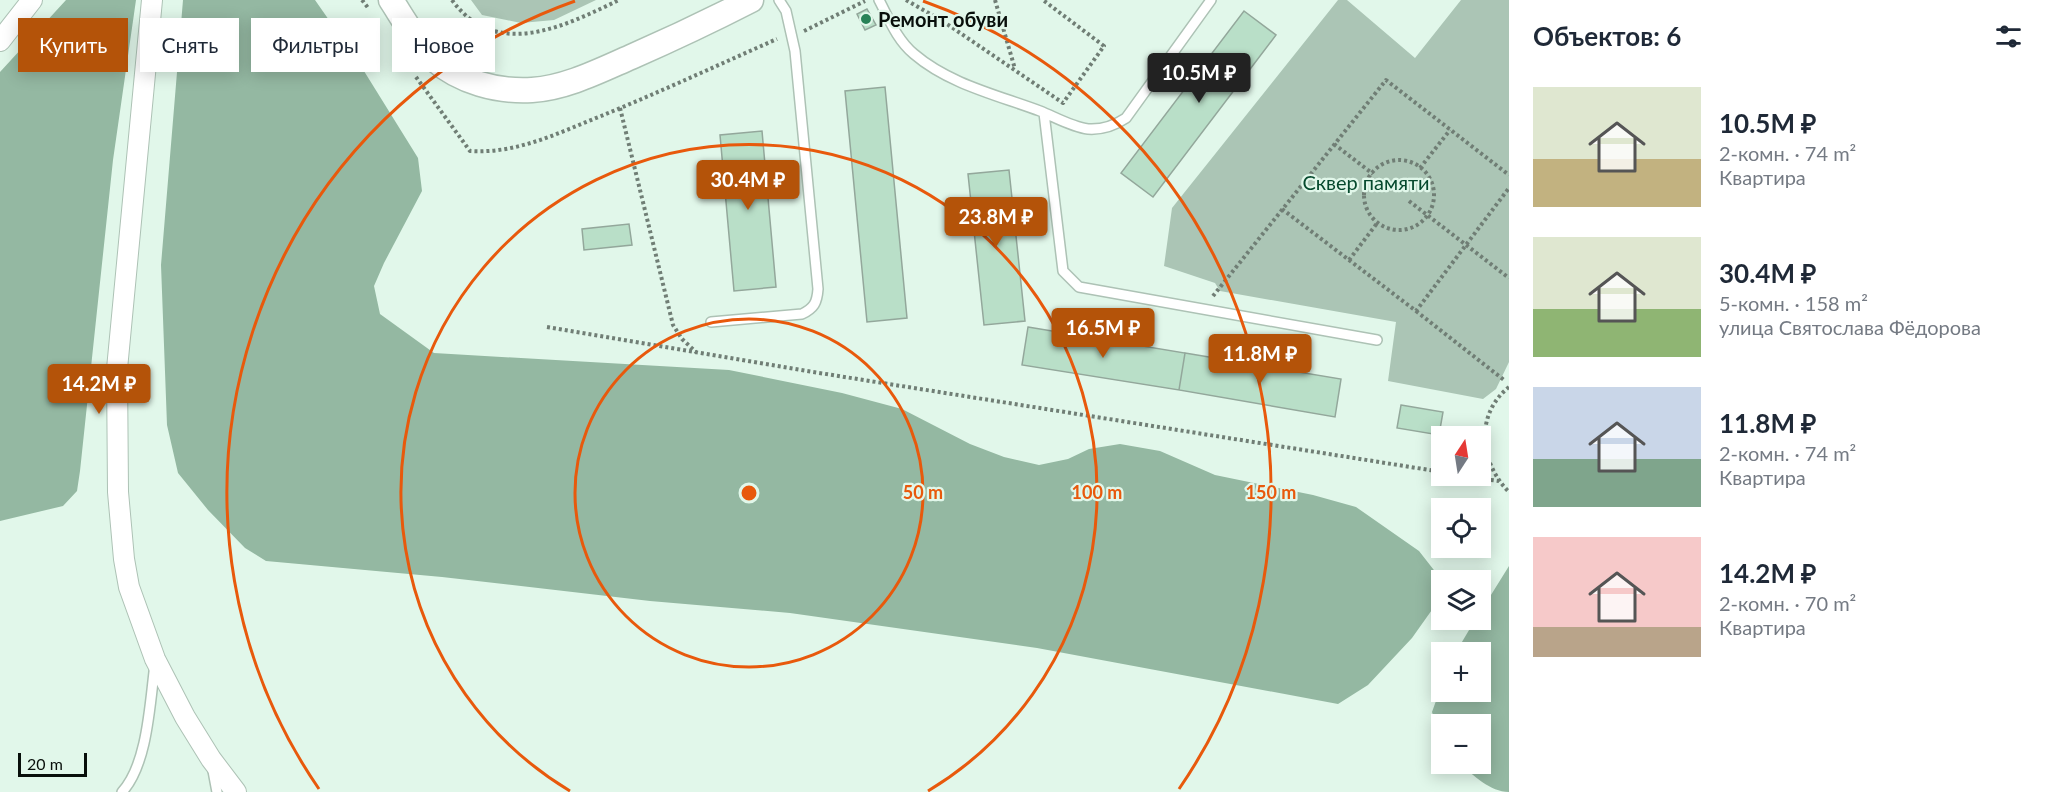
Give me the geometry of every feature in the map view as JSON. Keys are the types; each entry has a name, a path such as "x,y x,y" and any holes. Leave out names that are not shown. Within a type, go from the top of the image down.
{"street":[{"path":"0,41 32,0"},
{"path":"153,0 117,369 118,492 124,559 132,597 155,659 185,717 211,759 236,792"},
{"path":"391,0 416,38 435,59 463,78 498,89 533,90 567,83 601,70 752,0"}],"lane":[{"path":"711,322 802,314 817,303 818,289 795,51 786,11 779,0"},
{"path":"879,0 898,36 911,52 927,65 950,78 1085,128 1098,129 1114,126 1126,118 1211,0"},
{"path":"1044,113 1063,271 1079,286 1377,340"},
{"path":"122,792 128,786 138,764 146,730 155,659"},
{"path":"211,759 217,792"}],"path":[{"path":"452,0 461,13 472,22 496,31 514,34 534,33 568,24 619,0"},
{"path":"906,0 1063,103 1104,46 1043,0"},
{"path":"995,0 1015,70"},
{"path":"1203,308 1386,80 1509,175"},
{"path":"620,108 673,325 682,339 698,353"},
{"path":"1420,168 1450,130"},
{"path":"1334,144 1372,174"},
{"path":"1393,161 1410,162 1424,170 1433,185 1434,201 1428,216 1414,227 1397,231 1381,225 1369,214 1364,198 1367,181 1372,174 1377,168 1393,161"},
{"path":"1416,311 1509,188"},
{"path":"1409,201 1509,278"},
{"path":"1282,209 1504,380"},
{"path":"1349,260 1377,222"},
{"path":"547,327 1431,470"},
{"path":"1509,387 1495,403 1488,418 1485,434 1488,459 1499,482 1509,492"},
{"path":"1491,481 1499,482"}],"green space":[{"path":"66,0 136,0 128,56 128,18 50,18"},
{"path":"183,0 315,0 328,18 251,18 251,72 365,72 418,158 422,191 374,286 380,314 434,353 729,370 842,393 902,409 970,444 1004,457 1039,465 1068,459 1089,449 1120,444 1160,451 1215,475 1313,495 1356,507 1419,551 1434,570 1431,570 1431,611 1412,638 1368,685 1338,704 1037,648 790,613 650,601 442,577 266,561 245,548 208,510 178,473 167,425 161,265 177,72 239,72 239,18 182,18"},
{"path":"471,0 596,0 554,20 521,23 482,15"},
{"name":"Сквер памяти","path":"1338,0 1347,0 1415,58 1461,0 1509,0 1509,362 1496,389 1483,399 1388,381 1396,322 1220,291 1215,283 1164,266 1172,208"},
{"path":"18,52 18,72 126,72 113,160 77,491 63,506 0,521 0,72"},
{"path":"1509,566 1509,792 1495,789 1471,774 1491,774 1491,714 1433,714 1432,712 1436,702 1491,702 1491,642 1462,642 1469,630 1491,630 1491,595"}],"building":[{"name":"Ремонт обуви","path":"867,9 876,25 865,30 857,14"},
{"path":"1244,11 1276,35 1153,197 1121,173"},
{"path":"885,87 907,318 867,322 845,91"},
{"path":"762,131 776,287 734,291 720,135"},
{"path":"1009,170 1025,321 984,325 968,174"},
{"path":"629,224 632,245 584,250 582,229"},
{"path":"1028,327 1185,353 1179,390 1022,365"},
{"path":"1185,353 1341,379 1335,417 1179,390"},
{"path":"1401,405 1443,412 1441,426 1431,426 1431,434 1397,428"}],"place":[{"name":"Ремонт обуви","path":"866,19"}]}
